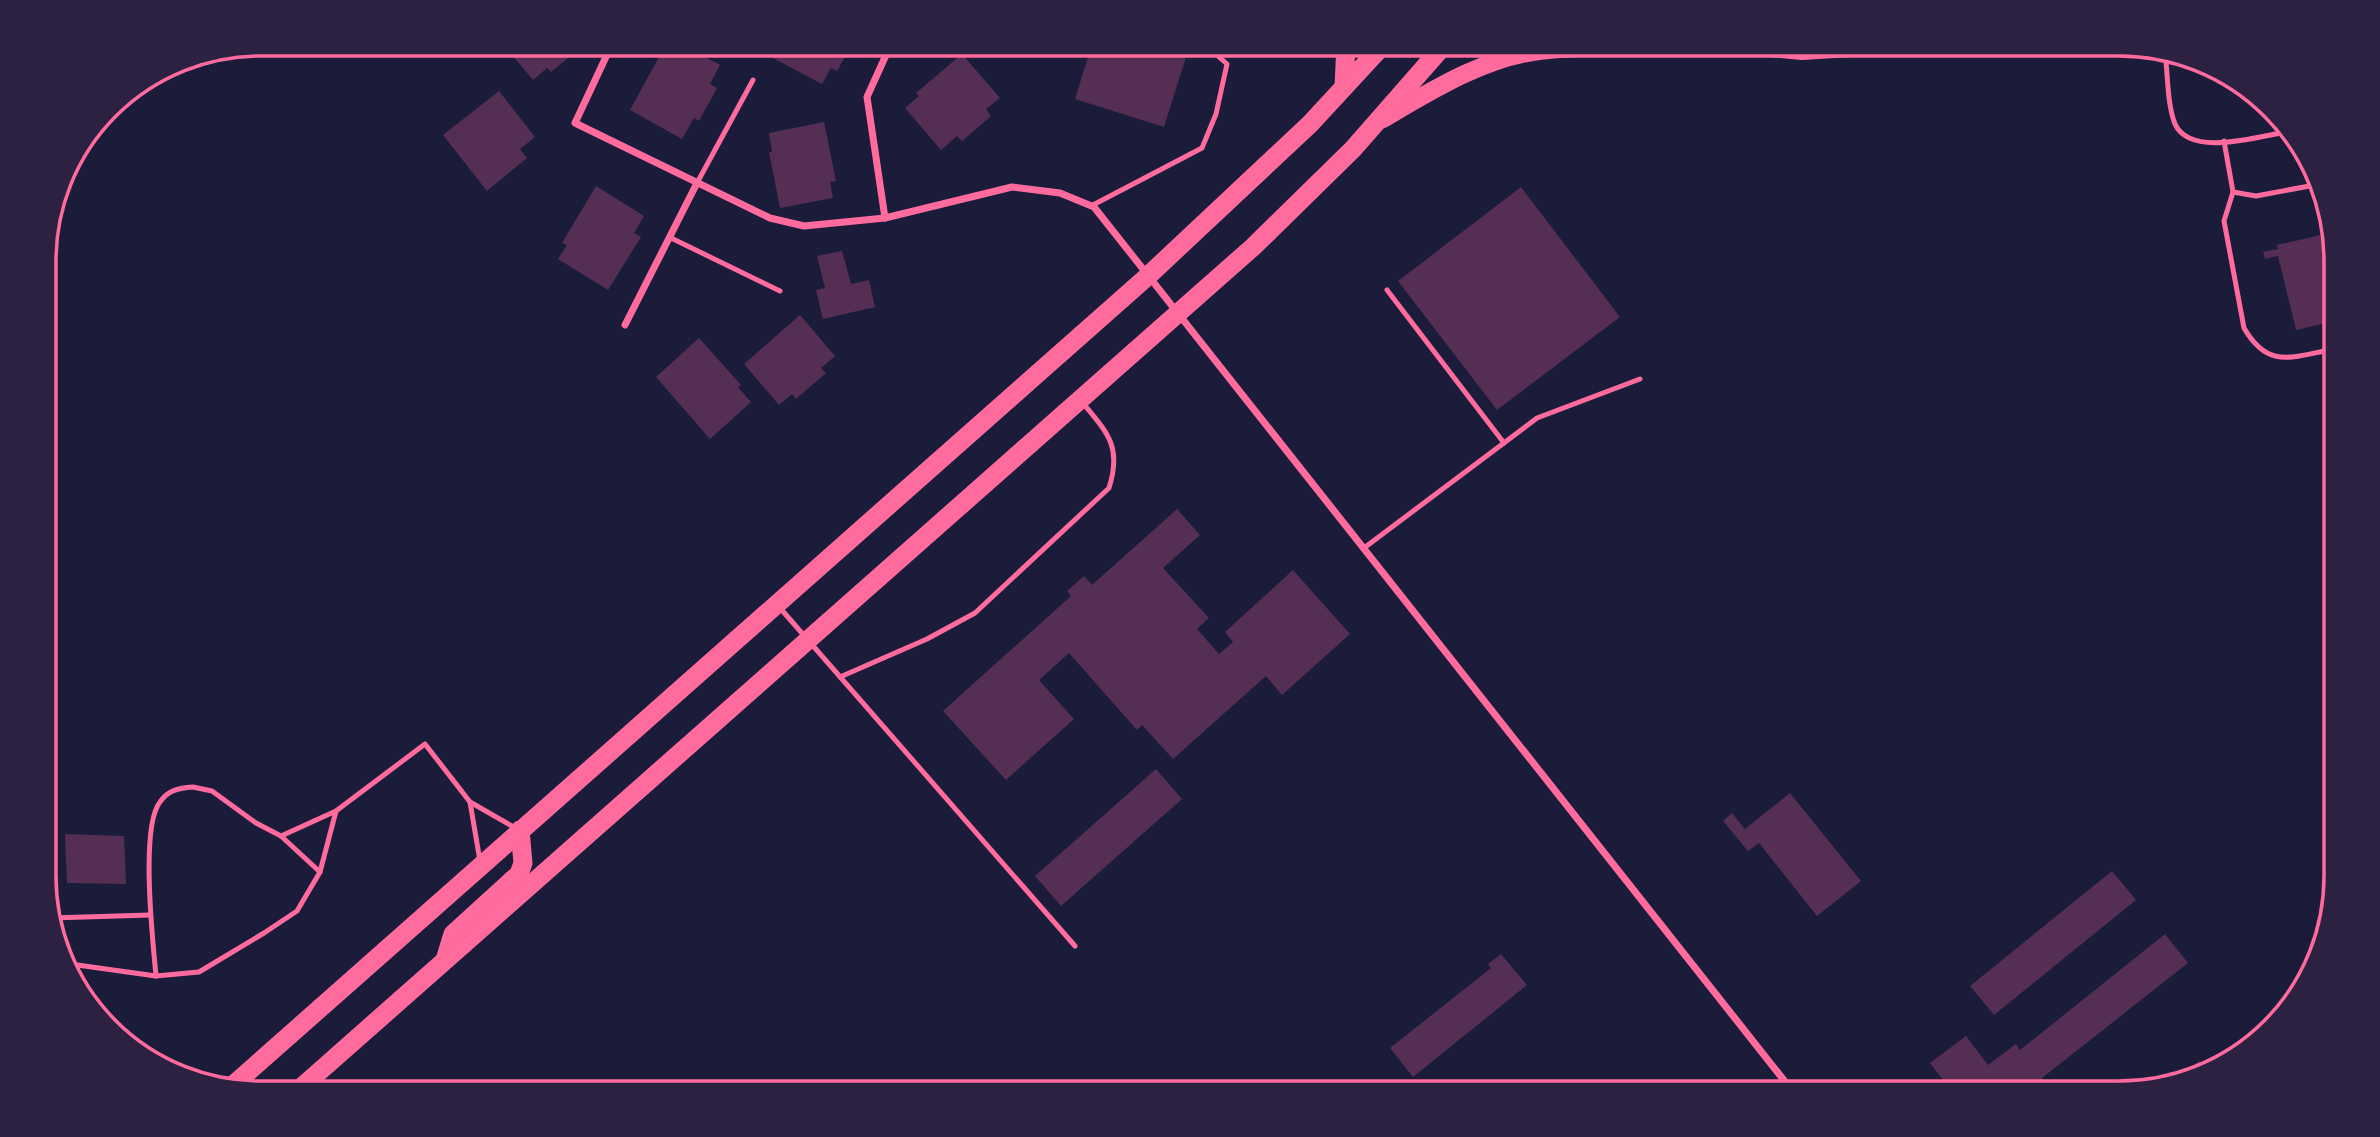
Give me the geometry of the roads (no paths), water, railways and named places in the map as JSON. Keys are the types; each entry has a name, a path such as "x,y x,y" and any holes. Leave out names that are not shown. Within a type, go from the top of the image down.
{"highway":[{"path":"1344,87 1345,56"},
{"path":"240,1079 1149,275 1310,124 1373,56"},
{"path":"309,1081 1253,247 1377,123 1435,56"},
{"path":"445,961 453,934 519,874 523,863 520,830"}],"main road":[{"path":"1377,123 1442,85 1484,66 1519,56"}],"street":[{"path":"606,56 575,123 771,218 804,226 885,218 1012,187 1060,193 1091,206 1149,275 1785,1081"},
{"path":"885,218 867,97 886,56"},
{"path":"625,325 697,183"}],"lane":[{"path":"1091,206 1202,148 1216,114 1227,64 1218,56"},
{"path":"2166,62 2174,122 2188,139 2204,144 2279,133"},
{"path":"697,183 753,80"},
{"path":"2224,141 2233,192 2224,220 2245,328 2253,344 2265,354 2280,359 2324,351"},
{"path":"2233,192 2256,196 2309,186"},
{"path":"669,237 780,291"},
{"path":"1387,290 1504,443"},
{"path":"1364,548 1537,418 1640,379"},
{"path":"840,677 927,639 975,613 1110,488 1117,464 1109,433 1080,399"},
{"path":"777,604 1075,946"},
{"path":"281,836 336,811 425,744 470,802 520,830"},
{"path":"156,976 150,915 151,825 159,803 175,789 193,787 212,791 256,823 281,836 320,872"},
{"path":"470,802 481,866"},
{"path":"77,965 156,976 199,972 297,911 320,872 336,811"},
{"path":"61,918 150,915"}]}
